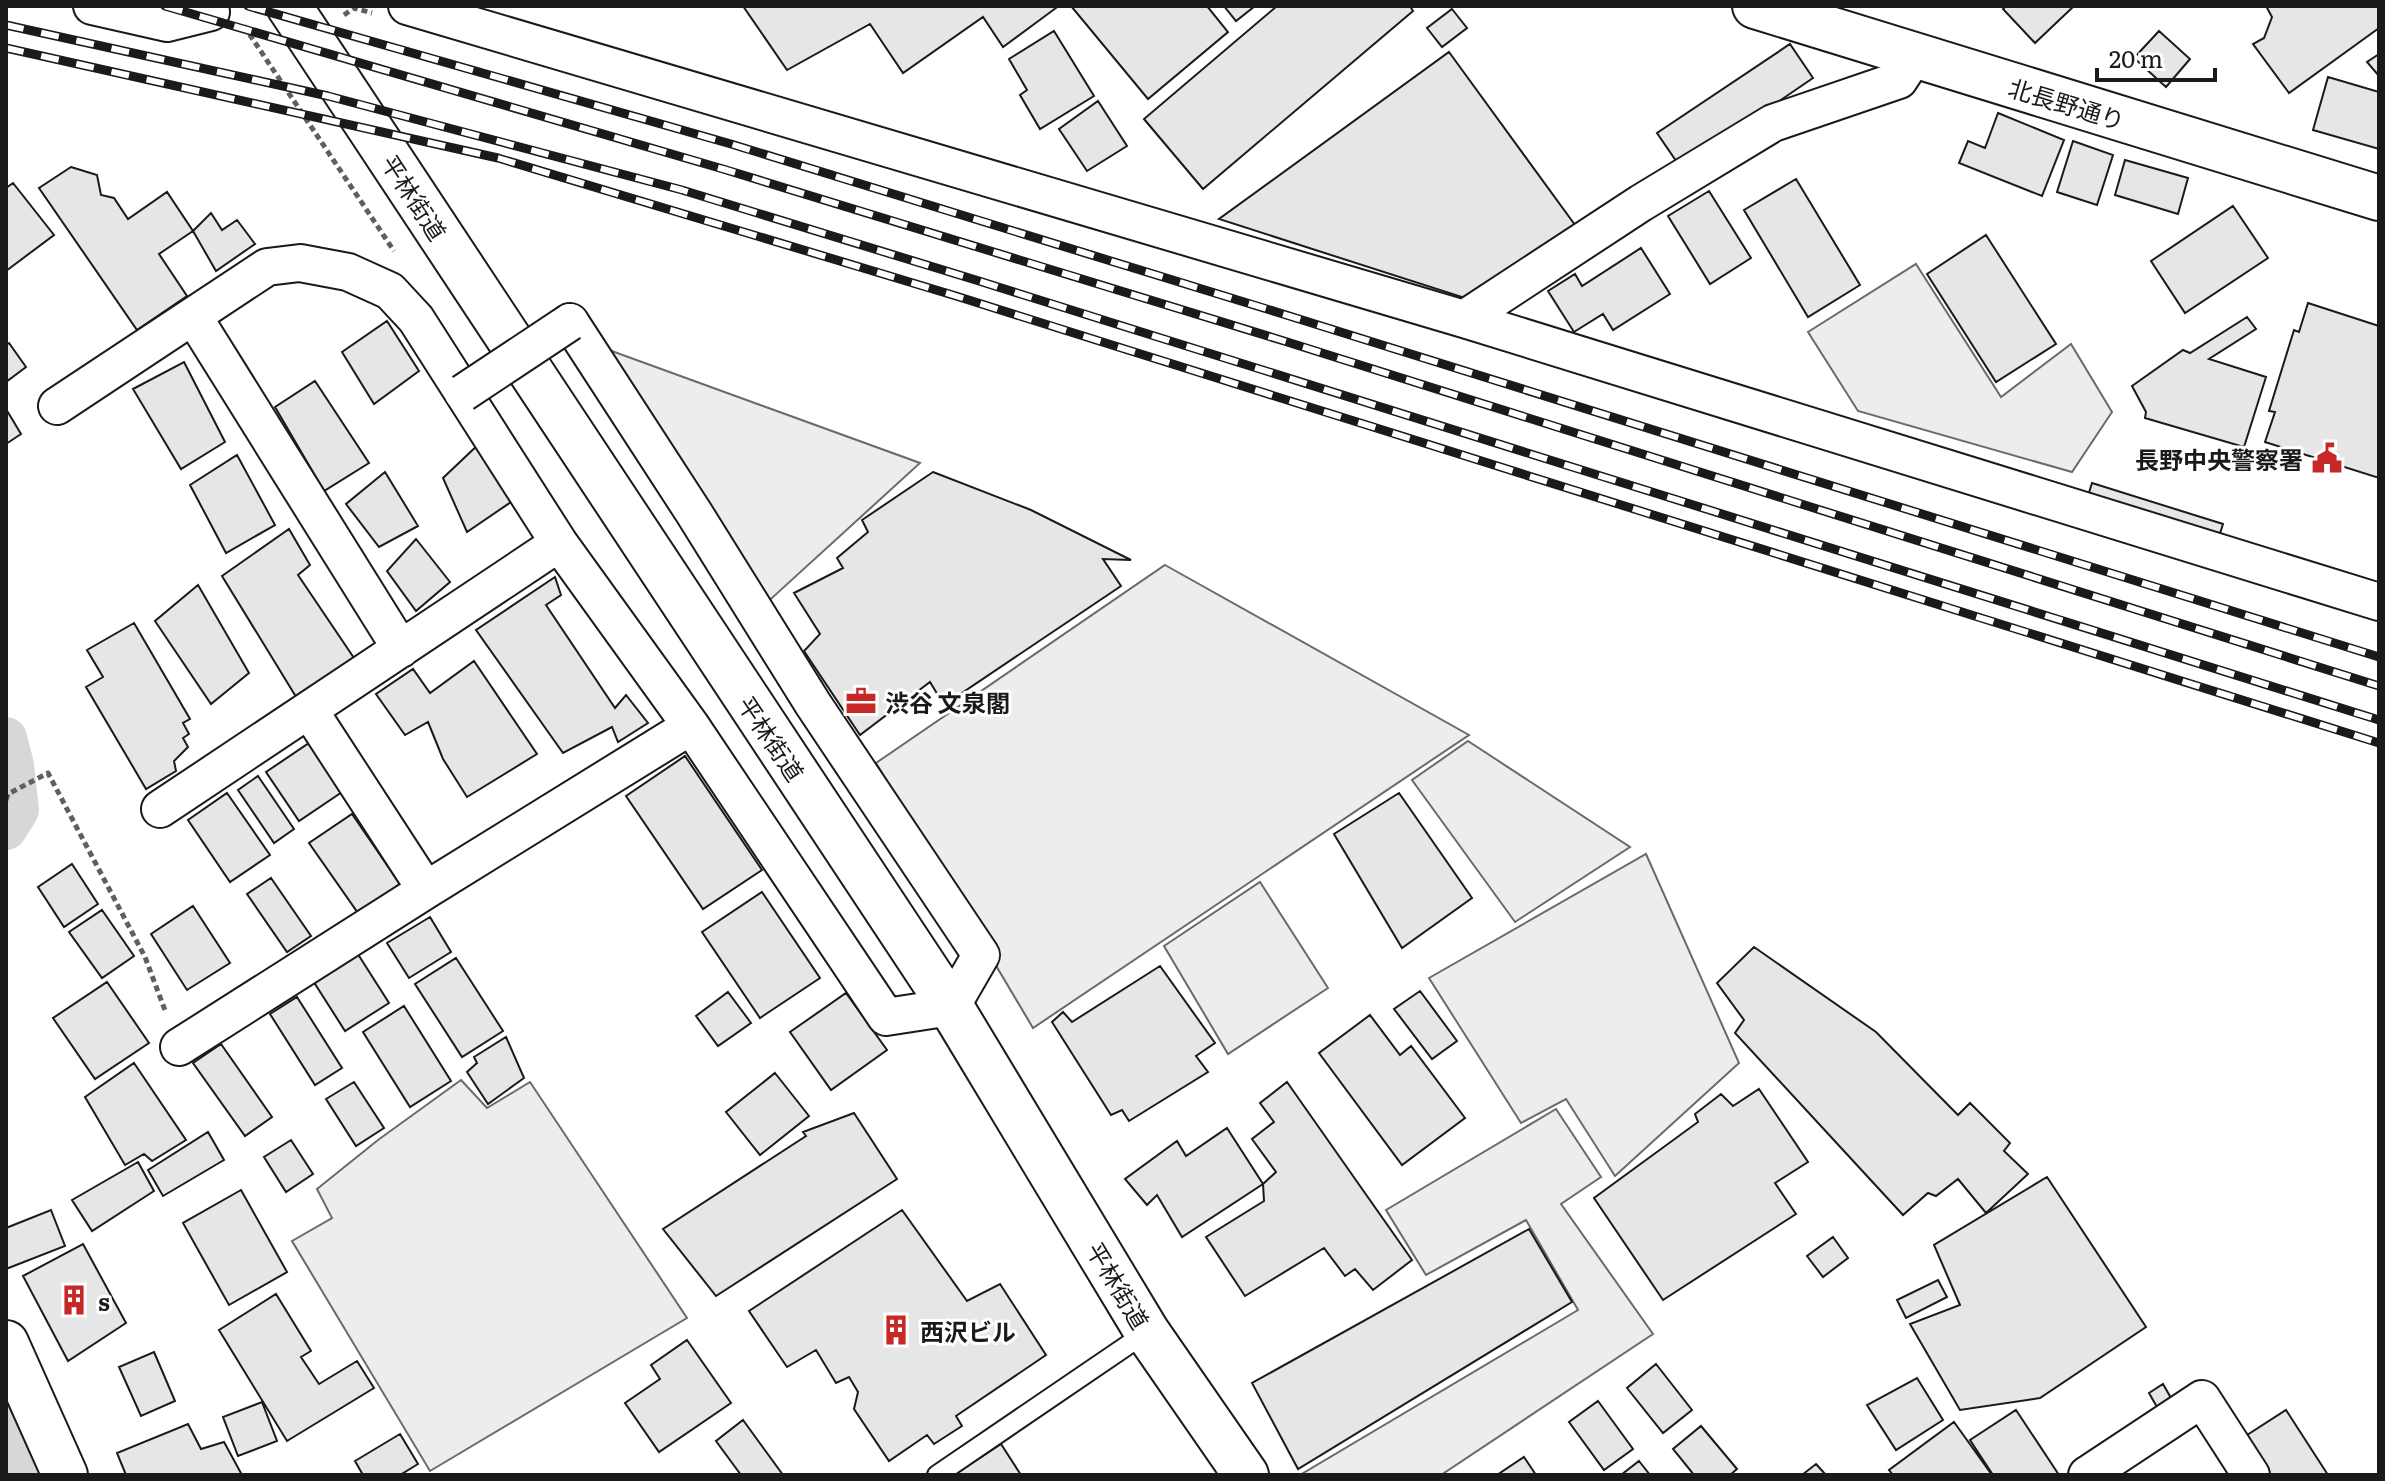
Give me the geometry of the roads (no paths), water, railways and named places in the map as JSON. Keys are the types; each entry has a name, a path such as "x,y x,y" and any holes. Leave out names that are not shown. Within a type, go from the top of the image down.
{"main road":[{"name":"平林街道","path":"289,6 951,1007 1147,1332 1246,1475"},
{"name":"北長野通り","path":"1755,6 2379,198"},
{"path":"6,1343 65,1475"}],"street":[{"path":"92,6 167,23 212,8"},
{"path":"407,6 1464,319 2379,602"},
{"path":"1464,319 1641,203 1773,123 1899,80 1914,57"},
{"path":"57,406 267,267 300,263 348,272 390,291 416,319 463,393 559,543 691,726 886,1017 951,1007 981,955 813,704 570,322 463,393"},
{"path":"193,316 401,649"},
{"path":"160,809 559,543"},
{"path":"309,710 426,890"},
{"path":"179,1047 691,726"},
{"path":"2087,1475 2202,1399 2251,1475"}],"lane":[{"path":"937,1475 1147,1332"}],"waterway":[{"path":"6,738 13,765 18,810 6,829"},
{"path":"6,1415 29,1475"}],"railway":[{"path":"165,6 723,169 1284,341 2379,686"},
{"path":"248,6 731,144 2379,657"},
{"path":"6,25 328,96 682,190 2379,720"},
{"path":"6,48 498,158 956,296 2379,743"}],"place":[{"name":"長野中央警察署","path":"2327,458"},
{"name":"渋谷 文泉閣","path":"861,701"},
{"name":"s","path":"74,1300"},
{"name":"西沢ビル","path":"896,1330"}]}
